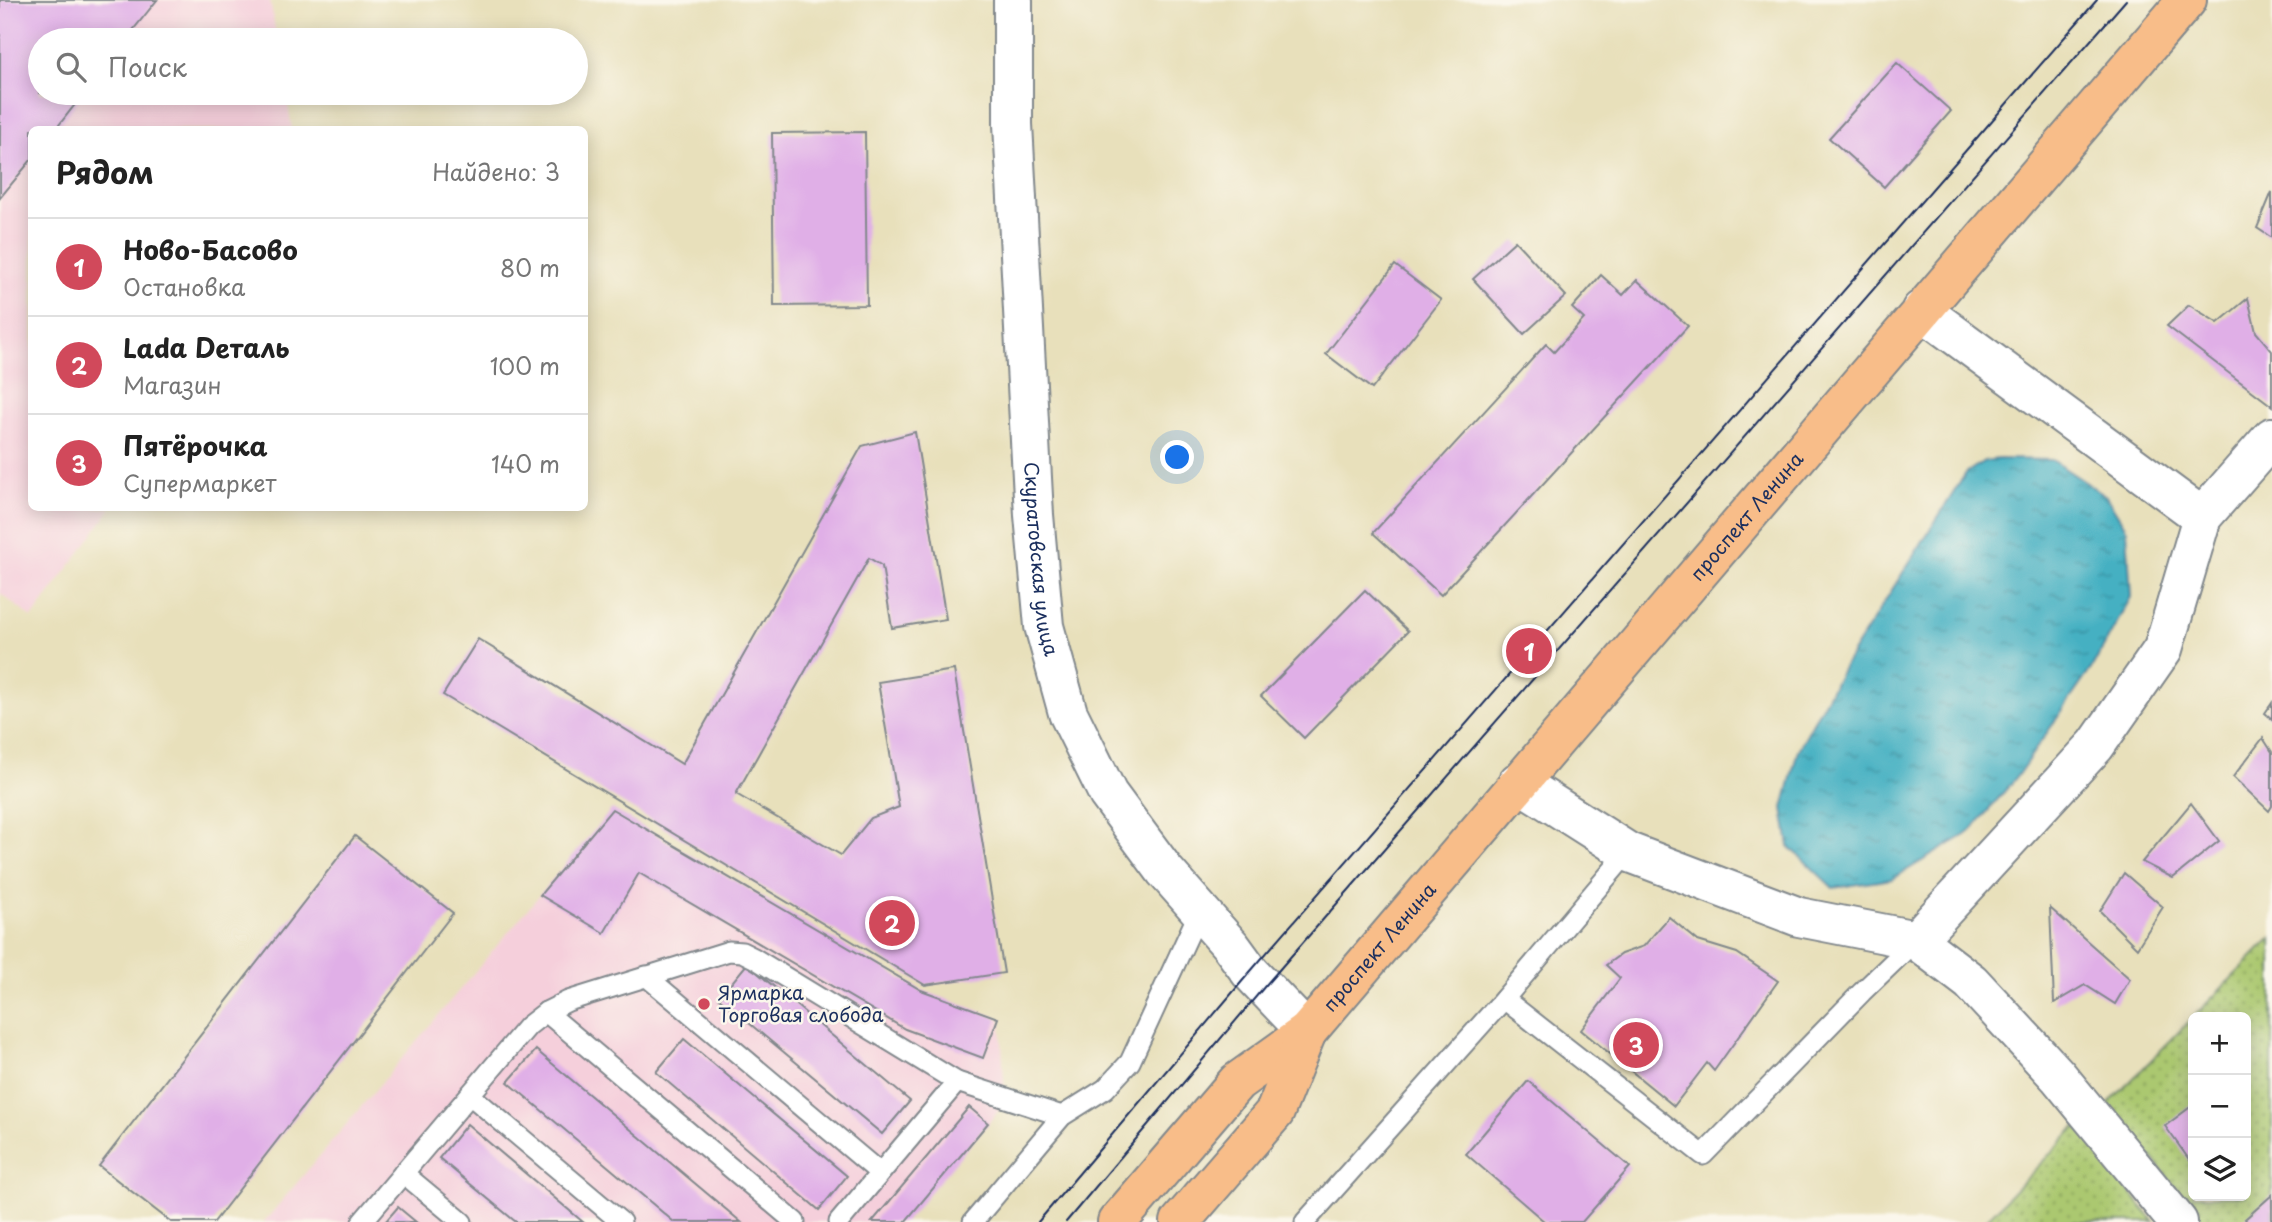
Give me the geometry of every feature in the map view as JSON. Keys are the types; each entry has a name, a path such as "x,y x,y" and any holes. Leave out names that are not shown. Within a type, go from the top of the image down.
{"main road":[{"name":"проспект Ленина","path":"1117,1222 1237,1082 1307,1032 2187,0"},
{"name":"проспект Ленина","path":"1180,1222 1275,1112 1307,1032"}],"street":[{"name":"Скуратовская улица","path":"1013,0 1013,124 1034,515 1044,626 1068,713 1108,794 1165,871 1250,972 1307,1032"},
{"path":"1921,310 2202,517"},
{"path":"1916,940 2096,745 2163,649 2202,517 2272,437"},
{"path":"1518,782 1628,852 1799,917 1916,940 1971,982 2058,1076 2178,1222"}],"lane":[{"path":"1305,1222 1504,999 1628,852"},
{"path":"973,1222 1062,1116 1105,1089 1130,1062 1200,910"},
{"path":"1504,999 1703,1155 1916,940"},
{"path":"362,1222 528,1026 546,1012 568,1001 729,951 742,952 957,1082 1062,1116"},
{"path":"646,976 880,1173"},
{"path":"546,1012 795,1222"},
{"path":"839,1222 957,1082"},
{"path":"470,1095 621,1222"},
{"path":"404,1173 462,1222"}],"shaded area":[{"path":"0,0 270,0 275,28 28,28 28,105 288,105 292,126 28,126 28,511 110,511 32,618 0,593"},
{"name":"Ярмарка Торговая слобода","path":"612,809 921,990 1001,1019 1005,1103 905,1222 264,1222"}],"green space":[{"path":"2272,937 2272,1222 2204,1222 2108,1104 2188,1022 2188,1201 2251,1201 2251,1012 2198,1012"},
{"path":"2077,1126 2154,1222 1984,1222"}],"water":[{"path":"2052,460 2106,496 2127,530 2131,597 2093,666 2015,779 1970,832 1892,879 1833,888 1789,846 1783,808 1798,750 1845,664 1966,473 1984,461"}],"building":[{"path":"0,0 157,0 135,28 28,28 28,105 75,105 58,126 28,126 28,164 0,198"},
{"path":"1897,63 1951,111 1884,187 1829,138"},
{"path":"865,132 867,305 774,306 772,133"},
{"path":"2272,192 2272,238 2257,228"},
{"path":"1515,241 1566,296 1524,334 1473,279"},
{"path":"1395,265 1441,300 1372,389 1326,354"},
{"path":"1601,275 1623,295 1637,280 1688,326 1441,595 1373,533 1546,344 1554,352 1584,319 1572,308"},
{"path":"2248,298 2256,332 2272,351 2272,406 2167,326 2189,305 2218,323"},
{"path":"915,432 946,619 892,628 882,566 869,558 736,794 841,855 871,818 899,807 878,682 954,670 1004,973 925,985 443,695 478,639 682,764 862,446"},
{"path":"1365,590 1408,631 1304,738 1261,696"},
{"path":"2272,703 2272,719 2265,713"},
{"path":"2263,738 2272,752 2272,806 2269,811 2233,777"},
{"path":"2191,803 2219,841 2173,878 2142,862"},
{"path":"612,809 921,990 998,1018 983,1058 905,1029 639,873 604,933 540,895"},
{"path":"355,836 453,913 214,1222 171,1222 99,1166"},
{"path":"2124,873 2163,907 2137,948 2100,911"},
{"path":"2050,908 2130,979 2115,1004 2085,985 2054,1003"},
{"path":"1669,917 1698,941 1737,953 1778,981 1714,1071 1707,1063 1674,1106 1581,1030 1620,978 1606,965 1621,954 1644,946"},
{"path":"747,964 910,1101 882,1134 719,998"},
{"path":"684,1039 847,1176 819,1210 656,1072"},
{"path":"536,1050 741,1222 674,1222 508,1082"},
{"path":"1528,1081 1630,1167 1582,1222 1545,1222 1466,1154"},
{"path":"969,1107 988,1123 905,1222 872,1222"},
{"path":"2188,1109 2188,1158 2165,1126"},
{"path":"467,1124 583,1222 516,1222 439,1158"},
{"path":"2272,1195 2272,1222 2247,1222 2245,1219"},
{"path":"398,1207 416,1222 385,1222"}],"tram line":[{"path":"1038,1222 1250,972 2097,0"},
{"path":"1066,1222 1265,986 2126,0"}],"place":[{"name":"Ново-Басово","path":"1529,651"},
{"name":"Lada Dеталь","path":"892,923"},
{"name":"Ярмарка Торговая слобода","path":"704,1004"},
{"name":"Пятёрочка","path":"1636,1045"}]}
